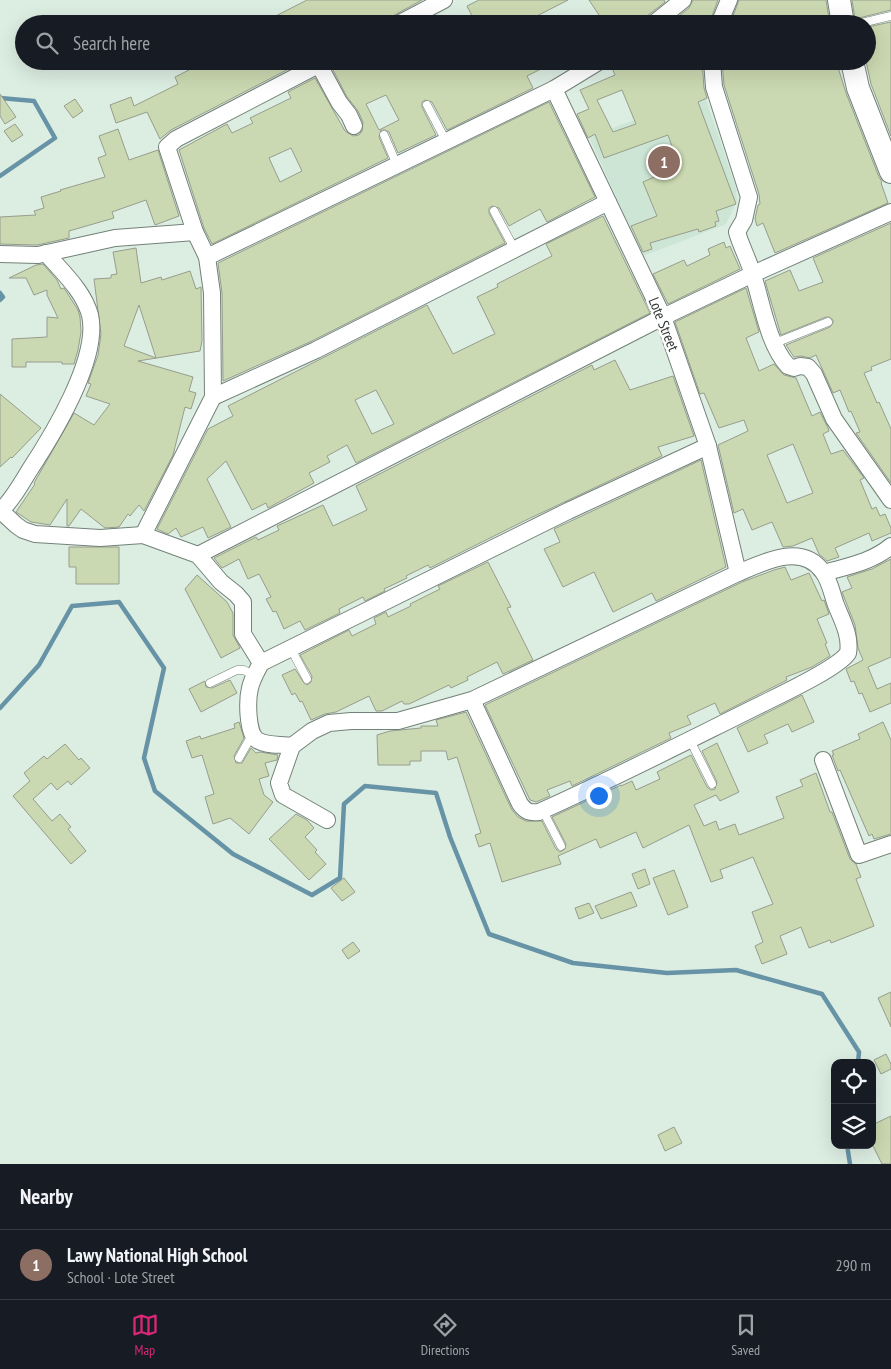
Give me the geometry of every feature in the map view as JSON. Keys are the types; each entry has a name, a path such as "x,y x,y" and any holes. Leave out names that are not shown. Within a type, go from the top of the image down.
{"main road":[{"path":"839,0 842,15"},
{"path":"854,70 858,88 891,172"}],"street":[{"path":"431,15 444,0"},
{"path":"664,15 683,0"},
{"path":"723,15 729,0"},
{"path":"143,535 213,397 212,293 207,257 195,232 167,149 168,146 176,139 309,70"},
{"path":"325,70 354,126"},
{"path":"207,257 554,89 585,70"},
{"path":"713,70 714,87 749,197 744,220 738,232 775,343 788,366 794,368 800,366 808,367 814,374 834,419 891,500"},
{"name":"Lote Street","path":"554,89 663,317 708,446 738,573"},
{"path":"213,397 316,350 608,202"},
{"path":"198,555 663,317 891,212"},
{"path":"0,254 30,256 116,238 195,232"},
{"path":"46,254 72,282 85,303 90,314 90,342 76,385 58,424 21,483 0,511 16,525 35,534 100,538 143,535 198,555 221,582 243,602 243,634 258,669"},
{"path":"292,746 266,744 252,735 248,716 250,688 258,669 290,647 568,511 708,446"},
{"path":"824,573 862,563 878,556 891,546"},
{"path":"327,820 282,795 279,783 292,746 312,731 329,723 398,721 472,700 738,573 776,557 793,556 808,558 824,573 849,640 848,653 845,658 786,692 539,812 530,813 524,810 520,804 472,700"},
{"path":"824,760 859,855 891,844"}],"lane":[{"path":"876,20 891,16"},
{"path":"427,105 446,142"},
{"path":"384,135 397,165"},
{"path":"494,212 515,250"},
{"path":"775,343 828,322"},
{"path":"290,647 307,679"},
{"path":"210,683 237,670 258,669"},
{"path":"239,758 252,735"},
{"path":"690,740 712,784"},
{"path":"543,810 561,846"}],"shaded area":[{"path":"704,94 736,188 737,201 726,224 643,256 589,137"}],"building":[{"path":"307,0 422,0 394,15 278,15"},
{"path":"479,0 568,0 539,15 472,15 467,6"},
{"path":"589,0 664,0 665,2 648,15 599,15"},
{"path":"693,0 718,0 712,15 680,15 689,8"},
{"path":"739,0 826,0 828,15 733,15"},
{"path":"852,0 891,0 891,10 871,15 854,15"},
{"path":"891,22 891,136 871,84 868,70 876,70 876,25"},
{"path":"189,70 287,70 171,130 160,139 147,112 116,123 110,105 131,97 134,106 178,84 175,77"},
{"path":"333,70 539,70 527,76 533,88 447,130 432,102 425,100 422,102 422,107 436,135 398,153 389,132 381,130 379,137 388,158 212,244 204,228 179,150 227,124 232,133 253,123 250,118 291,98 288,92 315,78 345,131 353,136 359,135 362,131 363,122 358,111 347,97","holes":["386,95 399,120 379,130 366,104","291,148 302,171 280,182 269,158"]},
{"path":"613,70 703,70 707,98 698,102 736,204 716,211 719,221 715,222 716,226 699,232 698,229 650,243 652,249 643,252 631,226 657,216 643,182 679,166 668,135 604,158 595,134 588,138 577,114 589,109 580,90 615,75","holes":["622,90 636,124 613,132 597,100"]},
{"path":"723,70 839,70 846,93 882,182 888,203 775,253 763,223 757,226 755,219 758,205 760,204 759,194 724,85"},
{"path":"0,94 16,117 5,124 0,116"},
{"path":"75,99 83,111 73,118 64,106"},
{"path":"549,102 595,197 547,222 540,209 509,226 499,208 492,206 489,208 489,213 505,243 312,341 223,381 222,293 218,263"},
{"path":"15,124 23,135 12,142 4,131"},
{"path":"118,129 129,160 158,150 179,216 155,225 146,200 112,212 114,218 69,231 69,238 37,245 0,244 0,217 36,215 34,211 44,208 41,197 105,177 98,158 106,155 99,136"},
{"path":"603,216 650,313 356,463 347,445 327,456 330,462 309,473 314,483 268,508 266,503 252,510 226,461 207,479 231,527 208,538 203,527 181,537 176,528 168,534 157,529 208,429 233,416 228,406 427,305 453,354 495,334 477,297 498,287 497,284 552,256 546,244","holes":["376,390 394,424 372,434 355,400"]},
{"path":"891,223 891,359 871,367 872,370 864,373 891,429 891,483 856,433 860,432 851,411 849,412 840,390 833,393 816,355 810,358 794,357 786,345 830,327 833,320 826,317 781,335 765,281 790,270 799,291 823,282 813,258"},
{"path":"724,242 726,248 730,246 740,269 668,304 653,274 684,260 687,266 710,255 708,249"},
{"path":"136,248 141,283 161,277 162,280 190,271 196,289 201,287 202,341 200,351 138,361 193,377 189,391 196,393 191,409 185,407 173,455 144,511 139,505 130,516 128,514 119,527 105,528 81,509 69,526 67,526 67,499 50,525 31,522 16,512 35,484 74,413 94,425 110,404 86,396 91,384 88,383 98,355 101,334 94,279 111,278 111,275 117,274 113,252","holes":["139,305 156,358 124,346"]},
{"path":"43,264 57,280 61,289 64,288 78,310 81,332 74,364 26,362 26,367 12,367 12,339 47,337 47,317 58,318 47,295 47,290 34,295 26,278 9,278 36,265"},
{"path":"746,288 759,332 746,338 759,371 774,364 784,375 796,378 812,416 820,412 828,428 829,431 823,434 831,454 843,450 864,478 860,480 872,509 876,507 880,516 885,514 891,528 891,533 872,541 869,533 835,548 839,557 827,561 819,554 812,538 793,546 783,547 772,522 752,530 743,509 734,513 718,445 748,431 744,420 719,428 704,393 700,394 675,322","holes":["793,444 813,493 787,503 767,455"]},
{"path":"615,360 630,390 673,376 694,436 658,447 662,456 430,568 428,565 384,589 385,591 365,601 363,597 339,609 340,613 305,630 300,621 284,629 276,611 273,612 266,599 271,597 259,574 248,579 239,559 222,568 214,558 256,537 258,540 279,530 277,526 323,505 333,526 367,510 356,486 592,365 594,370"},
{"path":"0,394 41,428 12,458 0,467"},
{"path":"701,460 726,567 656,601 652,593 613,612 594,572 563,587 544,549 560,542 554,529"},
{"path":"69,547 119,547 119,584 76,584 76,567 69,567"},
{"path":"891,559 891,657 868,667 877,689 891,683 891,703 870,712 862,693 859,694 854,681 851,682 846,669 863,660 858,648 855,625 842,592 852,588 847,577 872,569"},
{"path":"488,562 511,607 507,608 533,660 503,674 497,662 467,677 468,680 451,688 449,685 409,704 404,704 402,701 382,711 376,711 369,696 336,712 311,720 302,701 300,702 295,693 292,695 282,675 295,669 304,683 307,685 311,682 312,676 300,655 349,630 352,636 376,624 374,618 386,612 388,617 411,606 410,604 440,589 438,586"},
{"path":"785,567 791,580 809,573 822,601 824,600 829,614 817,619 830,656 812,667 786,677 787,680 720,714 715,703 687,716 691,724 669,733 671,738 572,786 570,781 547,790 550,796 536,802 530,800 485,705 742,582"},
{"path":"197,575 227,602 233,613 233,635 240,648 221,658 185,589"},
{"path":"230,680 237,693 201,712 189,689 205,681 206,687 212,688"},
{"path":"802,695 814,722 792,732 788,724 764,735 768,743 748,752 737,728"},
{"path":"466,712 512,810 518,817 526,821 542,821 556,849 560,852 565,849 566,844 552,817 632,781 636,790 660,779 657,772 691,755 707,787 711,790 715,789 717,782 702,751 717,743 739,792 720,801 716,795 694,805 704,826 716,821 719,830 735,824 739,835 784,818 776,797 803,786 800,780 816,773 850,859 856,864 861,877 856,879 874,926 831,943 830,940 809,948 801,927 780,936 787,954 762,964 755,946 763,942 752,912 773,904 753,857 720,870 723,878 711,882 689,825 643,848 636,832 600,848 596,839 558,856 561,864 502,882 490,843 479,847 475,835 481,833 457,757 448,760 446,751 421,751 421,761 410,761 410,765 378,765 377,735 390,731 421,728 421,726 438,726 436,720"},
{"path":"239,722 244,738 234,756 236,763 242,763 251,748 256,753 278,755 277,760 265,763 269,776 259,779 264,795 273,802 249,834 230,818 213,824 205,797 214,794 202,755 192,758 186,741 200,736 201,739 235,728 234,724"},
{"path":"883,722 891,740 891,834 874,839 872,834 869,836 840,770 838,771 832,751 860,739 858,734"},
{"path":"65,744 79,760 81,758 90,768 71,785 68,781 57,790 51,783 33,799 52,821 60,814 71,827 68,829 86,851 71,864 13,796 30,781 24,773 44,756 47,759"},
{"path":"296,814 307,820 314,828 305,837 326,864 309,880 269,839"},
{"path":"645,869 650,884 638,889 632,874"},
{"path":"674,870 688,907 668,915 653,878"},
{"path":"344,878 355,892 342,901 331,888"},
{"path":"631,892 637,906 601,919 595,906"},
{"path":"589,903 594,913 579,919 575,908"},
{"path":"353,942 360,951 348,959 342,950"},
{"path":"891,992 891,1027 878,998"},
{"path":"886,1054 891,1064 891,1069 881,1074 876,1064 876,1059"},
{"path":"891,1116 891,1164 882,1164 874,1149 876,1123"},
{"path":"674,1127 682,1143 665,1151 658,1135"}],"waterway":[{"path":"0,98 34,101 55,138 0,176"},
{"path":"0,293 3,297 0,300"},
{"path":"0,708 39,665 72,606 119,602 164,668 144,758 155,791 233,854 312,895 340,878 344,804 365,786 436,793 450,837 489,934 573,963 667,973 736,970 822,994 859,1052 858,1059"},
{"path":"848,1149 850,1164"}],"place":[{"name":"Lawy National High School","path":"664,162"}]}
